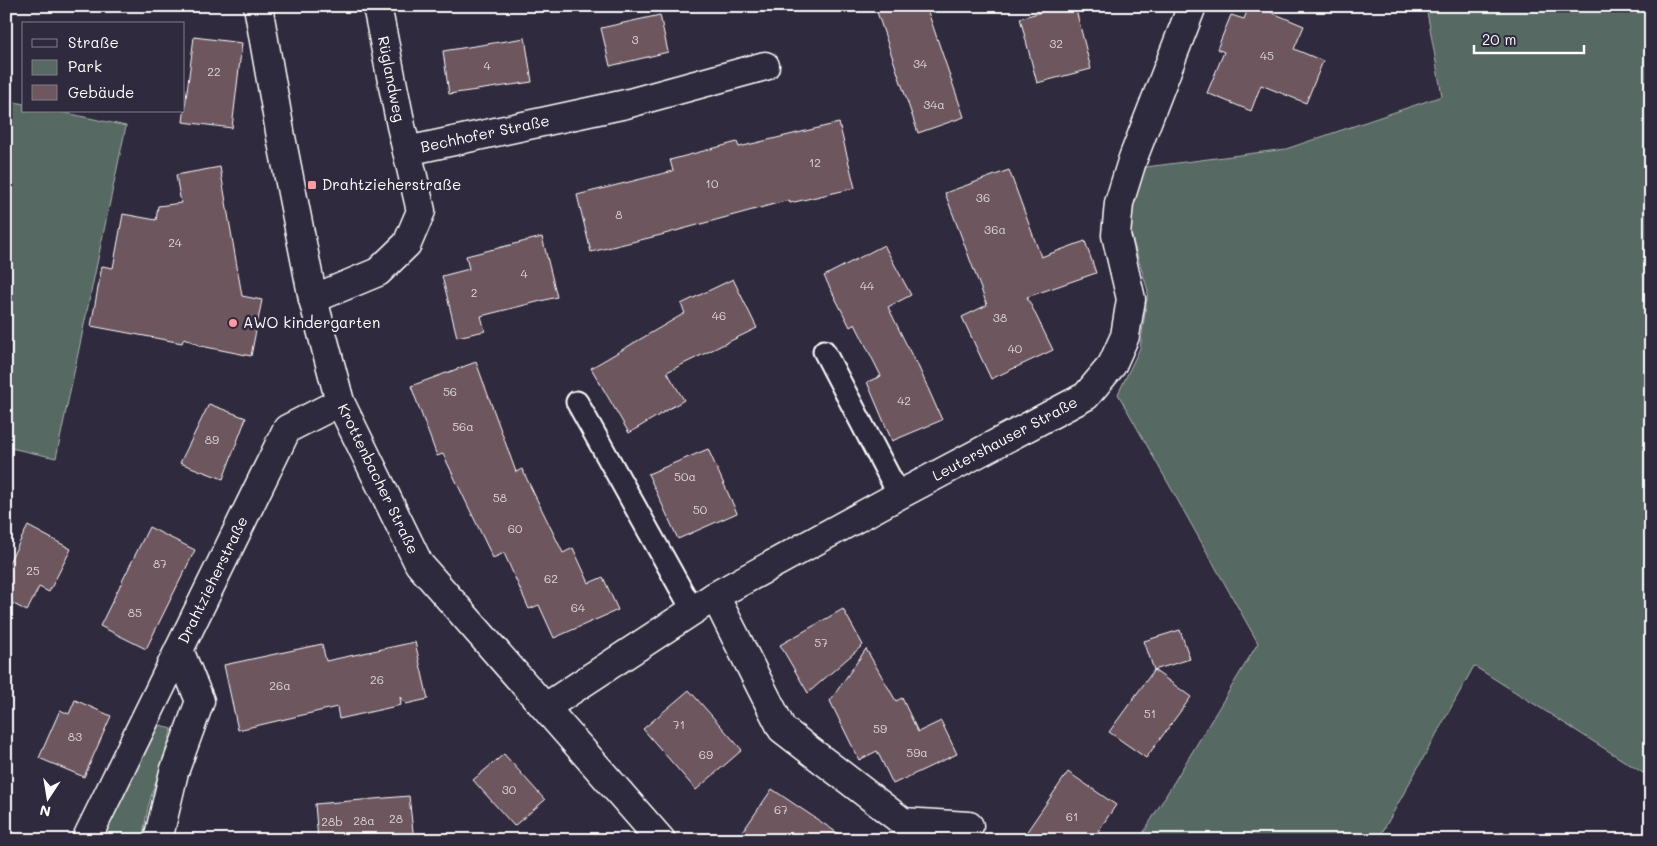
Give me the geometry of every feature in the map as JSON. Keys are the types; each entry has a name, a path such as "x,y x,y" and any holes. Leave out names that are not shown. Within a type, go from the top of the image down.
{"street":[{"name":"Krottenbacher Straße","path":"258,6 281,138 314,299 340,402 419,564 661,840"},
{"name":"Rüglandweg","path":"377,6 400,126 407,151"},
{"name":"Leutershauser Straße","path":"546,707 704,603 899,495 1086,396 1112,365 1125,336 1131,299 1116,235 1119,202 1132,158 1192,6"},
{"name":"Bechhofer Straße","path":"314,299 378,272 407,244 421,211 407,151 626,104 764,66"},
{"name":"Drahtzieherstraße","path":"86,840 287,429 340,402"},
{"path":"704,603 782,729 903,822 968,826"},
{"name":"Drahtzieherstraße","path":"158,840 174,772 200,701 179,650"}],"lane":[{"path":"824,351 899,495"},
{"path":"576,402 704,603"}],"green space":[{"path":"1426,6 1651,6 1651,778 1474,666 1378,840 1139,840 1258,643 1118,394 1140,348 1148,291 1125,215 1146,167 1286,149 1442,96"},
{"path":"6,100 22,104 22,112 62,112 126,126 56,458 6,447"},
{"path":"155,723 172,729 148,807 142,840 102,840"}],"building":[{"path":"875,6 926,6 964,117 918,133"},
{"path":"1063,6 1075,6 1091,69 1037,83 1020,18"},
{"path":"1249,6 1256,6 1304,26 1294,49 1323,61 1306,103 1261,85 1251,111 1207,93 1224,52 1217,49 1231,15 1244,19"},
{"path":"660,15 668,52 610,66 601,28"},
{"path":"194,37 242,43 232,128 183,122"},
{"path":"525,38 532,82 449,94 443,51"},
{"path":"839,123 855,188 790,203 789,200 591,252 577,195 673,171 670,160 737,142 739,147"},
{"path":"220,167 242,296 262,300 251,356 201,346 184,338 182,343 91,326 102,266 113,268 123,214 156,220 158,206 181,203 176,175"},
{"path":"1009,170 1041,257 1085,241 1096,273 1027,297 1053,350 991,379 962,317 987,305 945,193"},
{"path":"542,237 557,297 481,316 485,331 457,337 442,276 469,269 466,256"},
{"path":"884,245 911,295 888,307 916,361 942,420 892,441 867,382 881,376 855,324 850,327 824,276"},
{"path":"733,279 757,328 667,372 684,400 629,433 591,368 685,313 681,304"},
{"path":"476,362 516,472 522,469 563,553 573,548 589,583 603,577 618,610 554,638 539,605 529,609 504,553 493,558 443,454 437,456 411,386"},
{"path":"209,404 246,418 223,479 180,463"},
{"path":"708,449 737,513 678,539 648,474"},
{"path":"28,526 71,549 49,592 39,587 27,611 6,600 6,568"},
{"path":"149,527 195,550 146,649 100,626"},
{"path":"843,609 863,645 808,693 780,645"},
{"path":"1180,630 1190,659 1154,670 1144,641"},
{"path":"415,642 428,699 406,704 400,697 401,705 339,719 337,707 238,730 224,665 322,644 326,661"},
{"path":"866,649 896,701 902,698 918,732 941,721 957,754 893,784 877,751 859,760 830,701"},
{"path":"1154,670 1191,697 1146,758 1109,732"},
{"path":"689,690 742,750 696,790 643,729"},
{"path":"75,700 111,716 84,777 39,758 60,710 69,714"},
{"path":"504,754 545,800 514,826 473,780"},
{"path":"1068,772 1116,805 1092,840 1021,840"},
{"path":"772,789 848,840 737,840"},
{"path":"409,796 414,840 318,840 315,804"}],"place":[{"name":"Drahtzieherstraße","path":"312,185"},
{"name":"AWO kindergarten","path":"233,323"}]}
